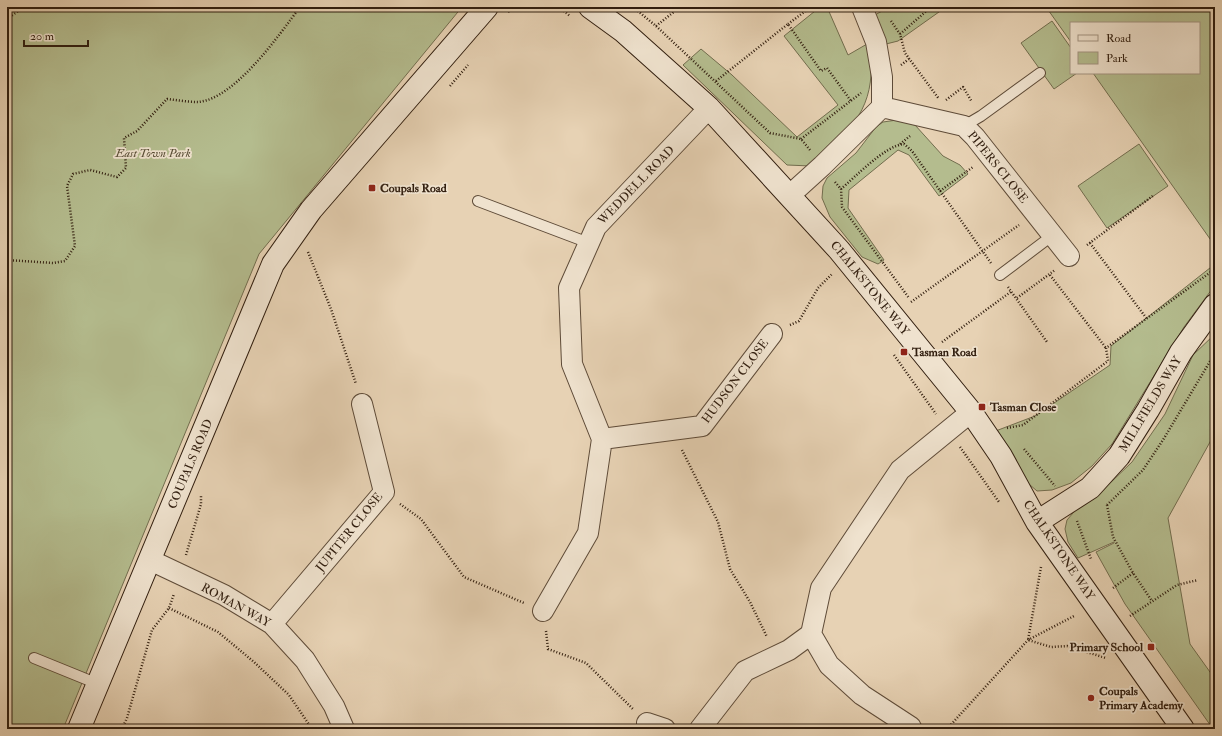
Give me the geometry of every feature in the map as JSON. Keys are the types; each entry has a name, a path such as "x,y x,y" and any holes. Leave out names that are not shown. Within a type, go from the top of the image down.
{"street":[{"path":"790,195 882,107 882,77 876,42 862,7"},
{"name":"COUPALS ROAD","path":"79,729 273,264 311,210 496,11"},
{"name":"CHALKSTONE WAY","path":"583,14 623,31 710,108 839,250 971,412 1001,456 1038,522 1183,729"},
{"name":"PIPERS CLOSE","path":"882,107 964,126 990,155 1069,256"},
{"name":"WEDDELL ROAD","path":"602,439 572,364 569,288 596,227 710,108"},
{"name":"MILLFIELDS WAY","path":"1038,522 1090,488 1119,456 1148,410 1181,352 1215,306"},
{"name":"HUDSON CLOSE","path":"602,439 702,426 772,334"},
{"name":"JUPITER CLOSE","path":"272,624 384,492 362,404"},
{"path":"700,729 745,671 789,650 810,634 821,588 900,470 971,412"},
{"path":"543,611 588,533 602,439"},
{"name":"ROMAN WAY","path":"150,560 181,576 224,595 272,624 305,660 334,706 344,729"},
{"path":"810,634 829,666 862,695 912,728"}],"lane":[{"path":"964,126 981,116 1040,73"},
{"path":"478,201 589,243"},
{"path":"1000,275 1053,235"},
{"path":"34,658 98,684"}],"path":[{"path":"7,19 24,7"},
{"path":"7,260 53,263 64,261 75,246 67,186 73,174 90,170 117,177 126,168 124,138 137,132 167,98 198,102 219,96 256,64 300,7"},
{"path":"496,11 513,7"},
{"path":"559,7 583,14"},
{"path":"656,26 680,7"},
{"path":"716,81 811,7"},
{"path":"900,34 931,7"},
{"path":"889,18 900,34 905,53 941,102 963,87 981,116"},
{"path":"788,24 822,71 828,68 851,101"},
{"path":"801,139 882,77 910,59"},
{"path":"446,90 466,68 469,62"},
{"path":"841,189 886,152 899,144 904,144 912,151 1047,342"},
{"path":"940,191 990,155"},
{"path":"911,302 1036,213"},
{"path":"1090,243 1147,319"},
{"path":"303,255 307,250 331,309 362,404"},
{"path":"1106,348 1215,270"},
{"path":"772,334 799,321 818,288 833,273 838,279"},
{"path":"1006,428 1023,424 1108,361 1106,348 1050,275"},
{"path":"942,342 1012,292"},
{"path":"892,353 1001,505"},
{"path":"672,430 718,522 730,569 750,602 776,656"},
{"path":"122,729 127,718 152,630 169,608 181,576 201,504 201,491"},
{"path":"384,492 421,519 464,577 543,611 548,649 586,663 656,726"},
{"path":"1107,505 1113,537 1133,573 1152,601"},
{"path":"1028,640 1041,563 1047,569"},
{"path":"1113,588 1133,573"},
{"path":"1128,617 1177,585 1198,580"},
{"path":"169,608 218,632 254,662 289,695 312,729"},
{"path":"947,729 1028,640 1074,616"},
{"path":"1028,640 1051,647 1067,646 1108,658"}],"green space":[{"name":"East Town Park","path":"7,7 462,7 259,254 63,729 7,729"},
{"path":"820,7 827,7 848,55 867,44 871,70 869,89 865,103 859,115 842,137 822,156 811,166 787,165 683,65 701,49 732,75 797,137 838,105 784,36"},
{"path":"889,7 946,7 898,41 886,44 875,15"},
{"path":"1046,7 1215,7 1215,246 1094,74 1200,74 1200,22 1070,22 1070,41"},
{"path":"1052,21 1070,47 1070,74 1076,74 1054,89 1021,43"},
{"path":"897,120 915,125 943,156 960,165 968,174 939,196 909,155 898,150 849,190 848,208 884,260 878,264 862,257 830,217 822,198 823,186 827,178 856,153 876,127 883,122"},
{"path":"1139,144 1168,186 1107,228 1078,186"},
{"path":"1215,264 1215,285 1184,327 1112,444 1092,466 1071,483 1052,490 1037,491 1022,478 993,432 1035,416 1110,365 1111,346"},
{"path":"1215,334 1215,433 1168,518 1190,644 1215,679 1215,729 1213,729 1125,604 1096,552 1114,542 1078,558 1068,542 1065,529 1067,520 1079,506 1107,486 1132,462 1165,414 1193,355"}],"place":[{"name":"Coupals Road","path":"372,188"},
{"name":"Tasman Road","path":"904,352"},
{"name":"Tasman Close","path":"982,407"},
{"name":"Primary School","path":"1151,647"},
{"name":"Coupals Primary Academy","path":"1091,698"}]}
